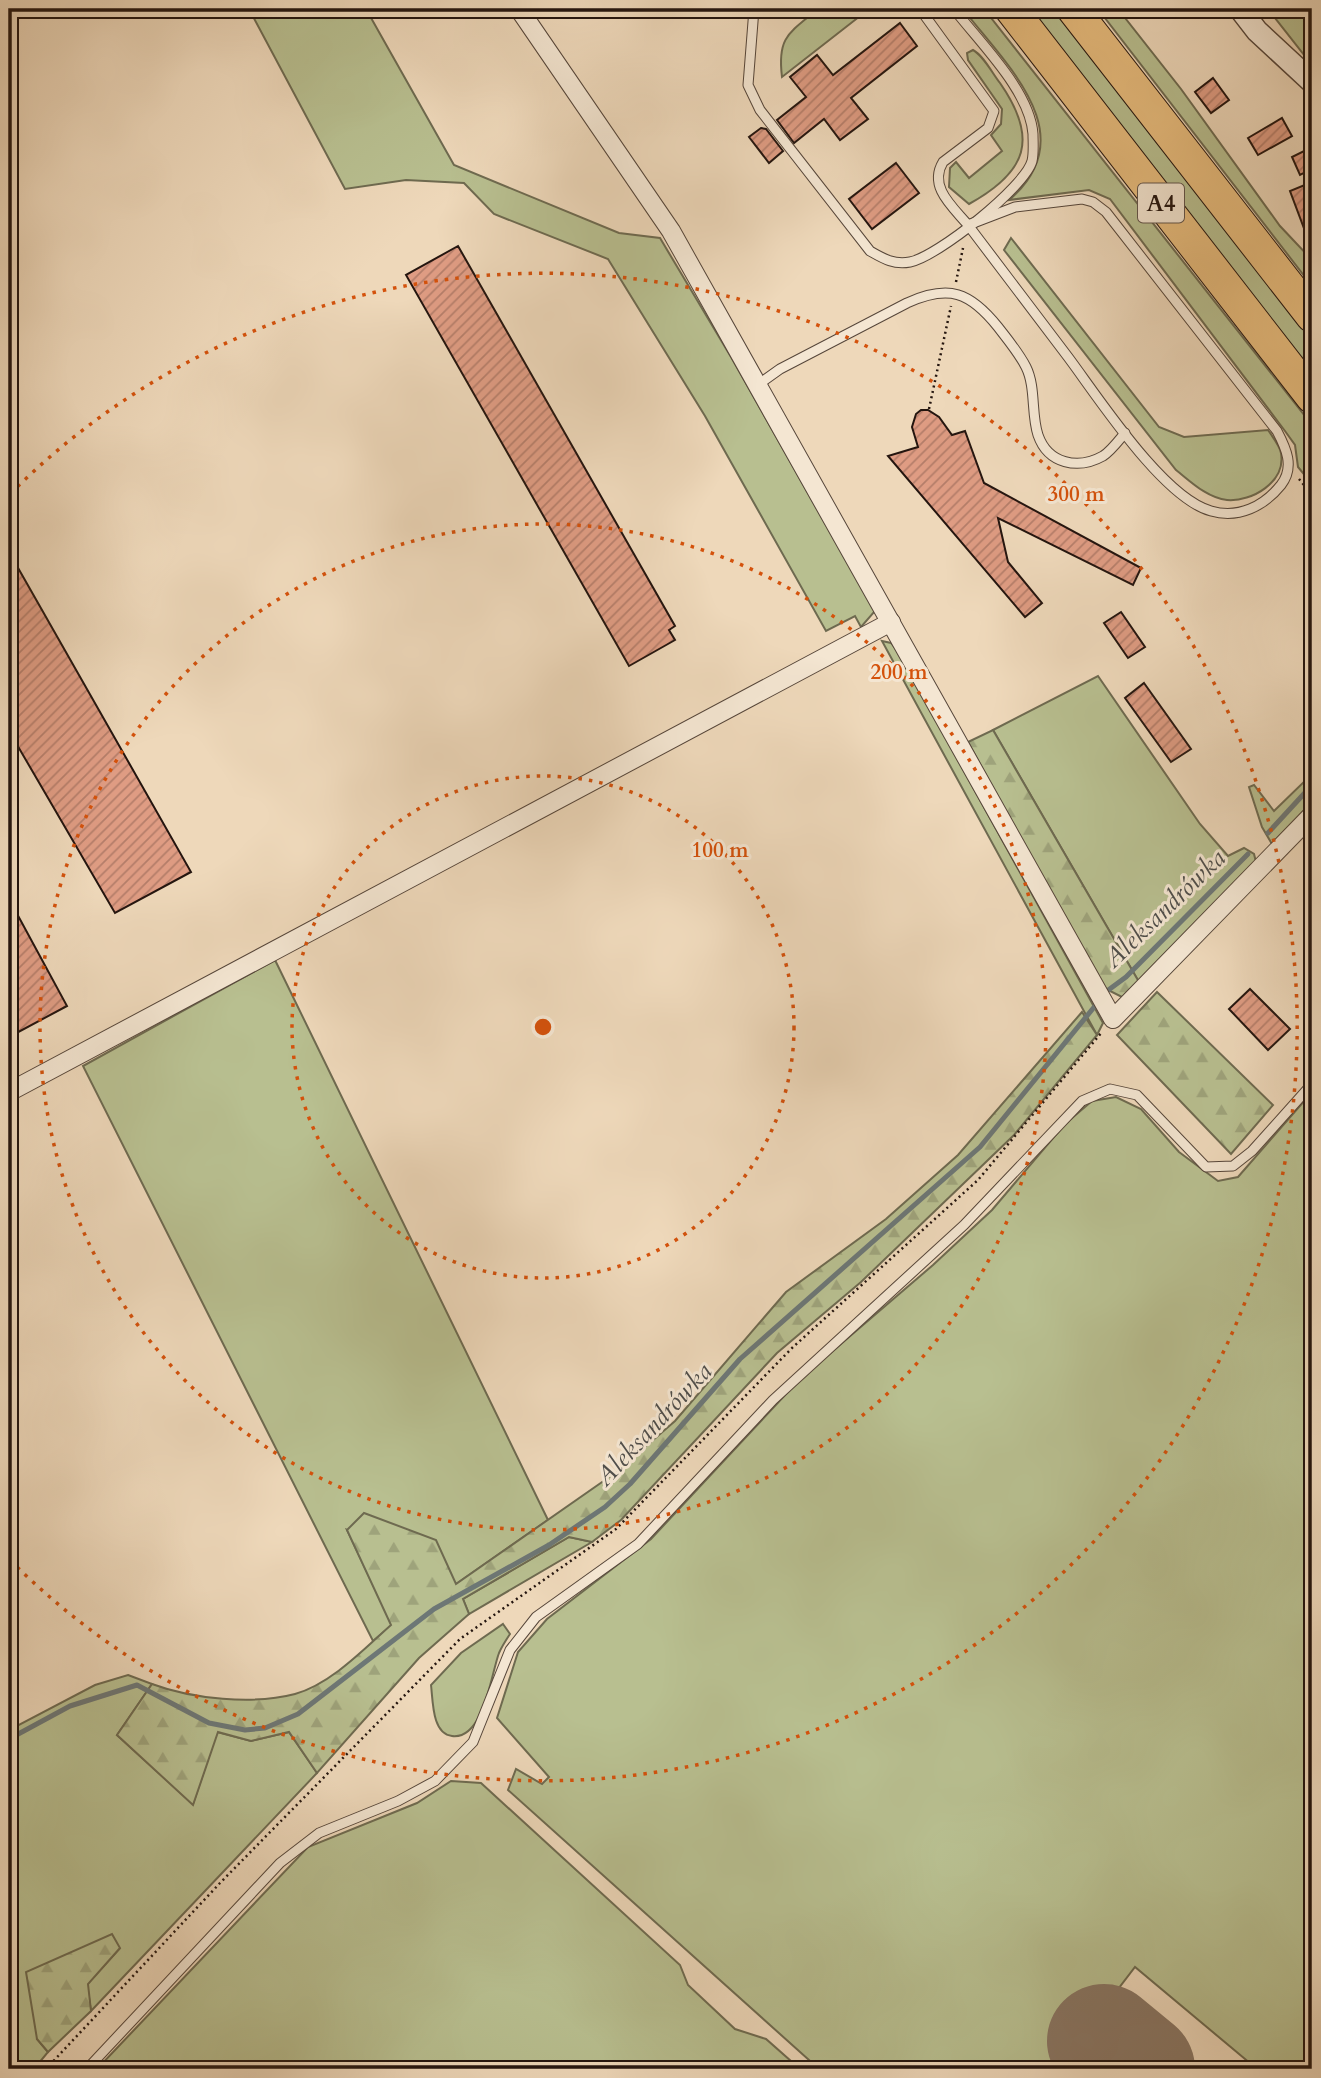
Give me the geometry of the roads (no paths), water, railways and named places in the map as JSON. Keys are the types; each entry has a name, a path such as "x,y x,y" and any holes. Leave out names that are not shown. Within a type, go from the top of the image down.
{"highway":[{"name":"A4","path":"1011,9 1312,397"},
{"name":"A4","path":"1073,9 1312,316"}],"street":[{"path":"519,9 671,231 1113,1019 1312,815"},
{"path":"1240,9 1257,31 1312,82"},
{"path":"9,1092 891,622"}],"lane":[{"path":"754,9 748,86 760,110 870,251 891,263 912,262 934,252 1018,183 1032,162 1033,135 1029,112 1018,92 954,9"},
{"path":"920,9 994,111 988,128 943,162 937,179 942,194 1125,433 1167,482 1188,500 1211,511 1231,513 1252,509 1272,495 1284,482 1290,463 1286,449 1267,418 1106,212 1093,202 1082,199 1016,207 968,225"},
{"path":"759,384 780,369 907,303 926,295 953,293 982,307 1027,368 1039,436 1052,455 1066,464 1081,464 1105,455 1125,433"},
{"path":"87,2069 280,1863 319,1833 398,1801 435,1781 473,1742 510,1650 536,1617 638,1544 772,1399 964,1225 1082,1101 1110,1089 1137,1095 1206,1167 1233,1166 1252,1151 1312,1084"}],"waterway":[{"name":"Aleksandrówka","path":"1268,833 1312,785"},
{"name":"Aleksandrówka","path":"1107,991 1126,977 1248,854"},
{"name":"Aleksandrówka","path":"9,1739 70,1706 137,1685 209,1723 245,1730 265,1728 298,1714 434,1609 549,1545 605,1507 630,1484 740,1359 980,1147 1095,1006"}]}
